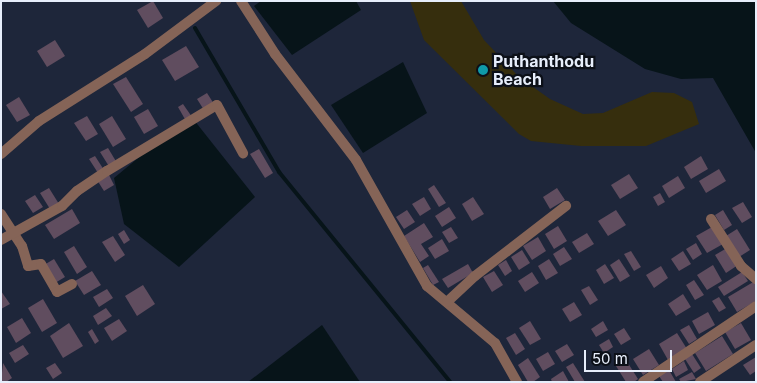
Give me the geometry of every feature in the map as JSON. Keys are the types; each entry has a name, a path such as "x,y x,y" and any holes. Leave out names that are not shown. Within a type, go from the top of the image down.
{"street":[{"path":"1,154 39,121 145,54 216,1"},
{"path":"241,1 275,54 356,160 427,286 495,342 517,382"},
{"path":"1,240 62,206 76,191 217,105 243,153"},
{"path":"447,302 482,270 566,206"},
{"path":"1,214 22,246 28,266 41,264 57,292 72,284"},
{"path":"711,219 741,266 756,279"},
{"path":"643,382 756,306"},
{"path":"700,382 756,345"}],"sand":[{"name":"Puthanthodu Beach","path":"410,1 461,1 484,40 519,77 550,99 583,114 603,113 652,92 674,93 692,102 699,124 646,146 581,146 531,141 519,134 424,40"}],"shaded area":[{"path":"261,1 356,1 361,10 292,55 254,6"},
{"path":"553,1 756,1 756,153 713,78 681,79 645,69 571,23"},
{"path":"403,62 427,113 363,153 331,105"},
{"path":"190,115 255,197 179,267 124,224 114,178"},
{"path":"322,325 360,382 248,382"}],"building":[{"path":"153,1 163,18 148,28 137,10"},
{"path":"55,40 65,56 47,67 37,51"},
{"path":"186,46 199,67 175,81 162,60"},
{"path":"126,77 143,104 131,112 113,84"},
{"path":"207,93 214,104 204,110 197,99"},
{"path":"19,97 30,115 17,122 6,105"},
{"path":"183,104 192,117 186,121 178,107"},
{"path":"148,109 158,126 144,134 134,117"},
{"path":"87,116 98,134 86,141 74,123"},
{"path":"112,116 126,139 113,147 99,124"},
{"path":"108,148 117,163 110,168 100,152"},
{"path":"259,149 273,173 265,178 250,154"},
{"path":"95,156 104,170 98,173 89,159"},
{"path":"701,156 708,169 691,179 684,167"},
{"path":"719,169 726,181 706,193 699,181"},
{"path":"108,173 114,185 104,191 97,180"},
{"path":"629,174 638,188 620,199 611,185"},
{"path":"678,176 685,188 669,198 662,186"},
{"path":"434,185 446,203 439,207 428,189"},
{"path":"49,188 59,204 50,209 40,193"},
{"path":"557,188 565,200 550,209 543,197"},
{"path":"660,193 665,202 658,206 653,197"},
{"path":"35,195 43,207 33,213 25,201"},
{"path":"424,197 431,209 420,216 412,204"},
{"path":"473,197 484,214 472,221 462,204"},
{"path":"743,202 752,217 742,223 732,208"},
{"path":"449,207 456,218 442,227 435,216"},
{"path":"72,209 80,223 54,239 45,225"},
{"path":"407,210 415,222 404,229 396,217"},
{"path":"616,210 626,225 608,236 598,221"},
{"path":"723,210 732,225 724,230 715,215"},
{"path":"424,223 433,237 421,244 429,256 420,262 404,236"},
{"path":"558,226 567,241 554,249 545,234"},
{"path":"451,227 458,238 449,243 442,232"},
{"path":"712,227 723,244 707,253 696,236"},
{"path":"737,229 750,250 739,257 726,236"},
{"path":"124,230 130,240 124,244 118,234"},
{"path":"587,233 594,244 579,253 572,242"},
{"path":"113,236 125,255 115,262 102,242"},
{"path":"538,237 546,251 532,260 523,246"},
{"path":"442,239 449,251 435,259 428,248"},
{"path":"696,243 702,254 693,260 686,249"},
{"path":"74,246 87,267 77,274 64,252"},
{"path":"564,247 572,259 560,266 553,254"},
{"path":"727,248 738,265 726,273 715,255"},
{"path":"522,250 530,263 519,270 511,257"},
{"path":"631,251 641,267 634,271 624,254"},
{"path":"683,251 691,264 679,271 671,259"},
{"path":"54,259 65,277 55,283 44,265"},
{"path":"549,259 558,273 546,280 538,266"},
{"path":"619,259 630,276 620,282 610,265"},
{"path":"506,260 512,271 505,276 498,265"},
{"path":"468,264 473,273 448,288 442,279"},
{"path":"605,264 614,278 604,284 596,270"},
{"path":"428,265 439,282 433,285 423,268"},
{"path":"713,265 722,281 707,290 697,275"},
{"path":"661,266 668,278 654,288 646,275"},
{"path":"92,271 101,285 84,295 75,281"},
{"path":"494,271 503,285 492,292 483,277"},
{"path":"532,272 539,283 525,292 518,281"},
{"path":"742,272 748,281 724,296 718,287"},
{"path":"694,280 704,295 695,300 686,285"},
{"path":"755,281 756,301 737,312 728,297"},
{"path":"143,285 155,304 137,316 125,296"},
{"path":"589,286 598,300 590,305 581,290"},
{"path":"107,289 113,298 99,307 93,297"},
{"path":"1,291 10,304 1,309"},
{"path":"683,294 691,307 676,316 668,304"},
{"path":"719,297 726,308 719,312 712,301"},
{"path":"43,299 57,323 42,332 28,308"},
{"path":"574,302 582,315 570,322 562,309"},
{"path":"106,308 112,316 98,325 93,316"},
{"path":"708,312 715,325 699,334 692,321"},
{"path":"22,318 31,333 16,343 7,327"},
{"path":"119,319 127,331 112,341 104,328"},
{"path":"530,321 541,339 530,345 519,328"},
{"path":"603,321 608,330 596,337 591,329"},
{"path":"69,323 83,346 63,358 50,336"},
{"path":"741,323 751,340 735,349 725,332"},
{"path":"689,325 697,339 689,344 680,330"},
{"path":"624,328 631,339 621,345 614,334"},
{"path":"92,329 99,341 95,344 88,332"},
{"path":"515,333 525,349 516,355 506,338"},
{"path":"677,333 687,349 668,360 659,344"},
{"path":"722,336 733,354 706,371 695,353"},
{"path":"609,339 613,347 604,353 599,345"},
{"path":"567,344 574,355 562,362 555,351"},
{"path":"23,345 29,354 15,363 9,353"},
{"path":"649,349 659,365 643,375 633,359"},
{"path":"548,352 555,364 543,371 536,359"},
{"path":"692,354 701,368 694,373 685,359"},
{"path":"756,357 756,371 750,375 743,365"},
{"path":"528,358 540,377 533,382 528,382 518,365"},
{"path":"626,360 638,379 634,382 626,382 616,366"},
{"path":"684,361 688,370 676,377 672,369"},
{"path":"3,363 12,378 6,382 1,382"},
{"path":"55,363 62,373 53,379 46,368"},
{"path":"573,363 585,382 575,382 566,367"},
{"path":"669,370 676,382 663,382 659,376"},
{"path":"563,371 569,382 552,382 551,379"},
{"path":"692,372 696,379 681,382 679,379"}],"waterway":[{"path":"195,28 279,172 450,382"}],"place":[{"name":"Puthanthodu Beach","path":"483,70"}]}
